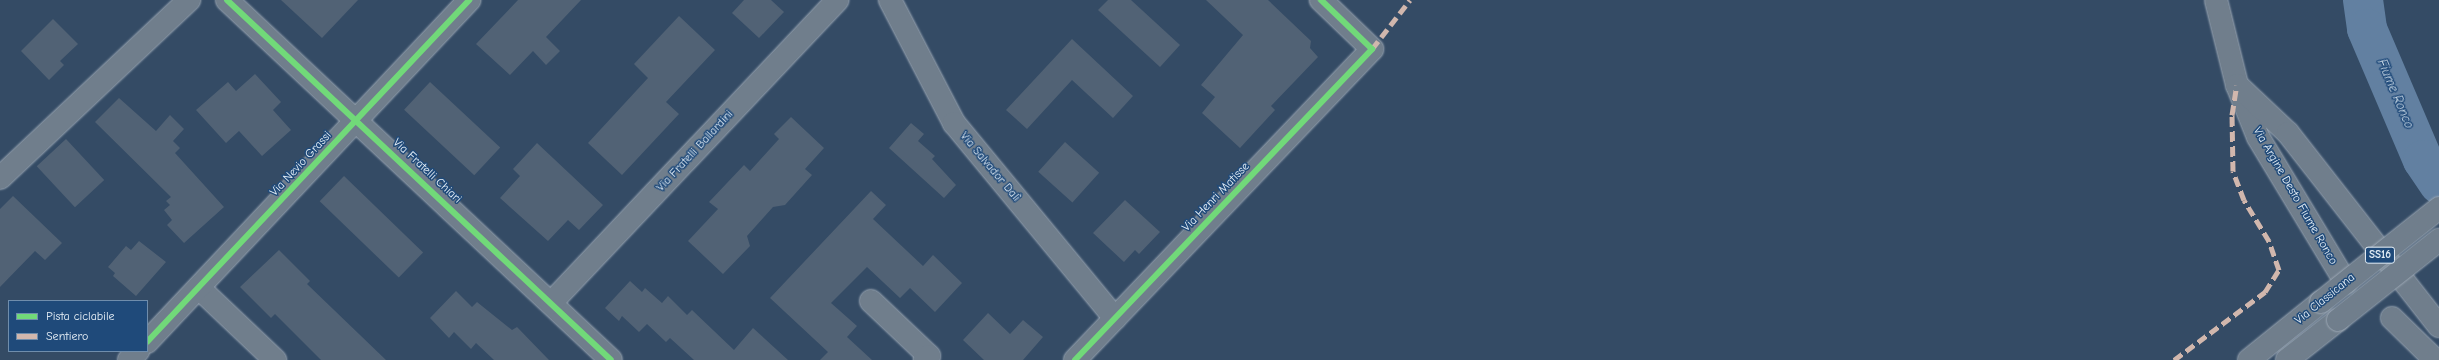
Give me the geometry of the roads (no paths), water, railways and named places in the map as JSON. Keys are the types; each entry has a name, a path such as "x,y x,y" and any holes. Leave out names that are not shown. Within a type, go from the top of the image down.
{"main road":[{"path":"0,178 189,0"},
{"name":"Via Fratelli Chiari","path":"227,0 552,302 611,360"},
{"name":"Via Nevio Grassi","path":"148,341 357,121 469,0"},
{"name":"Via Fratelli Ballardini","path":"552,302 838,0"},
{"name":"Via Salvador Dalì","path":"890,0 954,123 1115,318"},
{"name":"Via Henri Matisse","path":"1075,360 1372,49 1321,0"},
{"name":"Via Argine Desto Fiume Ronco","path":"2216,0 2237,85 2258,137 2346,283"},
{"path":"2237,85 2288,133 2439,326"},
{"name":"Via Classicana","path":"2249,360 2439,208"},
{"name":"Via Classicana","path":"2287,360 2439,240"},
{"path":"199,288 275,360"},
{"path":"871,301 929,356 925,360"},
{"path":"2392,318 2435,360"},
{"path":"129,360 137,352"}],"waterway":[{"name":"Fiume Ronco","path":"2363,0 2367,29 2423,160 2439,184"}]}
